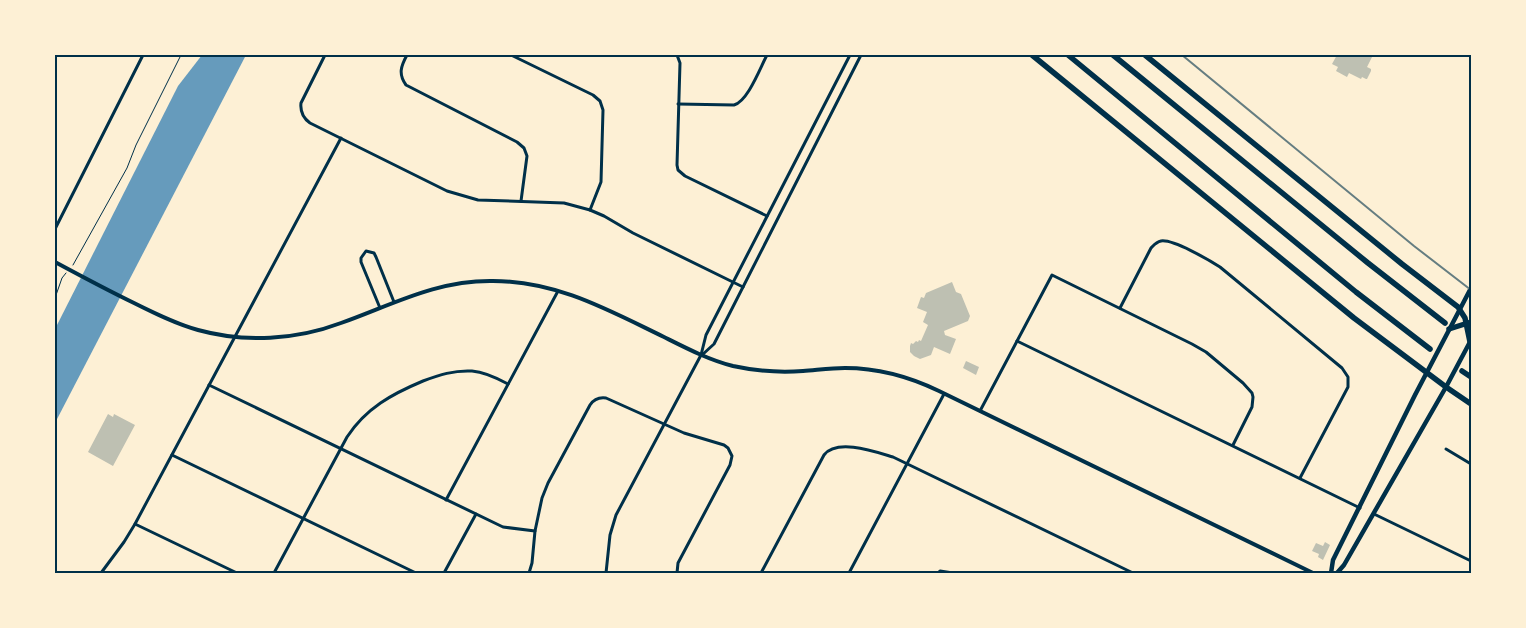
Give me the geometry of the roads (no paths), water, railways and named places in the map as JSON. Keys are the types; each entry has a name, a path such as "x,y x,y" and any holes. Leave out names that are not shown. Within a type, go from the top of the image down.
{"highway":[{"path":"1032,55 1348,313 1471,404"},
{"path":"1068,55 1362,297 1430,349"},
{"path":"1113,55 1386,278 1445,323"},
{"path":"1144,55 1364,234 1460,309 1469,322 1470,341"},
{"path":"1449,330 1469,322"},
{"path":"1462,371 1471,377"}],"main road":[{"path":"1331,573 1333,560 1426,372 1471,288"},
{"path":"1337,573 1344,565 1374,514 1470,341"}],"street":[{"path":"55,229 143,55"},
{"path":"325,55 302,99 300,108 307,120 447,191 478,200 564,203 590,210 743,287"},
{"path":"407,55 402,64 401,73 403,82 410,88 524,148 527,156 521,201"},
{"path":"511,55 600,101 603,110 601,182 590,210"},
{"path":"677,55 680,63 677,165 681,174 767,216"},
{"path":"678,104 738,104 745,97 767,55"},
{"path":"606,573 610,535 614,520 701,355 706,335 732,282 850,55"},
{"path":"701,355 714,344 861,55"},
{"path":"101,573 135,524 341,138"},
{"path":"1120,308 1151,248 1158,242 1168,241 1220,267 1342,368 1348,377 1348,387 1300,478"},
{"path":"380,308 361,262 361,258 366,251 374,253 394,302"},
{"path":"55,262 167,319 189,328 235,337 266,338 304,334 340,323 431,289 473,282 516,282 558,290 594,304 701,355 732,365 786,372 846,368 878,371 913,380 1313,573"},
{"path":"980,411 1052,275 1199,348 1248,389 1253,397 1252,406 1233,445"},
{"path":"446,500 558,290"},
{"path":"1017,341 1360,508"},
{"path":"274,573 352,429 373,407 399,391 450,372 472,371 488,375 508,384"},
{"path":"209,385 507,528 535,531"},
{"path":"849,573 944,394"},
{"path":"529,573 534,553 535,531 540,506 548,483 590,405 597,399 606,398 664,425 724,445 732,456 730,465 678,563 676,573"},
{"path":"761,573 826,451 835,447 878,452 907,464 1133,573"},
{"path":"1446,449 1471,464"},
{"path":"172,455 416,573"},
{"path":"444,573 476,514"},
{"path":"1374,514 1471,561"},
{"path":"135,524 237,573"},
{"path":"939,572 953,573"}],"water":[{"path":"202,55 246,55 55,423 55,329 178,86"}],"railway":[{"path":"1182,55 1414,246 1471,290"}]}
